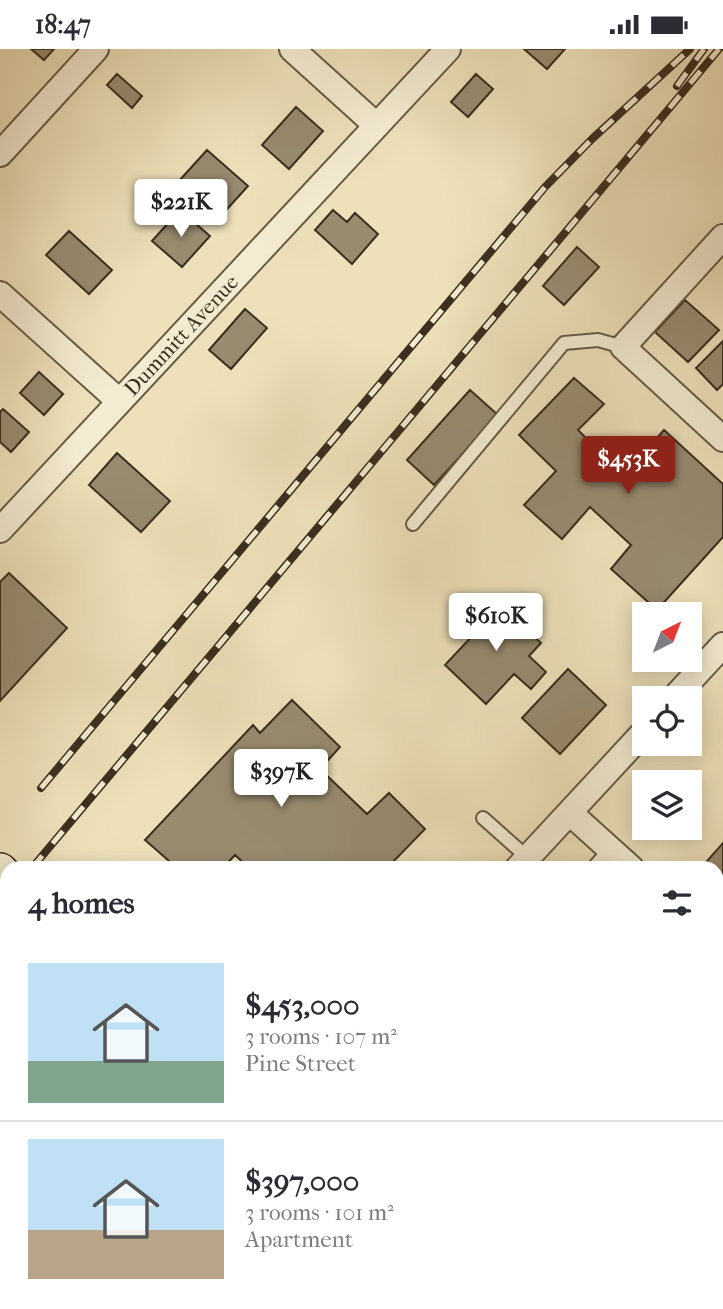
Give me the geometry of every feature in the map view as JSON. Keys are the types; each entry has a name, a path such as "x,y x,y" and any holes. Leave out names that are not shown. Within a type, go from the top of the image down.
{"street":[{"path":"0,154 96,49"},
{"path":"292,49 376,125"},
{"name":"Dummitt Avenue","path":"0,530 447,49"},
{"path":"723,237 624,347 723,439"},
{"path":"0,294 119,401"},
{"path":"685,686 723,645"},
{"path":"525,861 632,745"},
{"path":"570,813 623,861"}],"lane":[{"path":"413,524 564,343 598,340 624,347"},
{"path":"483,818 521,861"},
{"path":"599,861 610,849"}],"building":[{"path":"31,49 54,49 44,60"},
{"path":"524,49 565,49 547,69"},
{"path":"117,74 142,96 132,108 107,85"},
{"path":"476,74 493,89 468,117 451,102"},
{"path":"296,107 323,131 289,169 262,145"},
{"path":"207,150 248,186 219,218 178,182"},
{"path":"180,210 210,236 182,267 152,241"},
{"path":"333,210 347,222 355,213 378,234 352,264 315,230"},
{"path":"69,231 112,270 89,294 46,255"},
{"path":"577,247 599,267 564,305 543,286"},
{"path":"685,300 719,330 688,362 655,332"},
{"path":"245,309 267,328 231,369 209,350"},
{"path":"723,341 723,384 717,390 696,368"},
{"path":"39,372 63,394 44,415 20,393"},
{"path":"574,378 604,404 578,430 611,463 628,443 642,455 664,430 723,484 723,537 664,602 648,602 611,569 631,545 590,507 562,539 524,505 556,471 519,435"},
{"path":"470,390 498,415 434,485 407,460"},
{"path":"3,409 29,432 11,452 0,442 0,412"},
{"path":"117,453 170,501 141,532 89,485"},
{"path":"9,573 67,628 0,701 0,582"},
{"path":"490,596 541,643 529,656 546,672 531,689 514,674 486,704 445,665 475,633 465,624"},
{"path":"568,669 606,705 560,754 522,718"},
{"path":"292,700 340,747 320,769 367,814 389,793 425,829 394,861 241,861 235,855 229,861 169,861 145,840 253,725 260,733"},
{"path":"723,843 723,861 707,861"}],"railway":[{"path":"41,788 545,187 592,139 690,49"},
{"path":"677,86 704,49"},
{"path":"38,861 719,49"}]}
